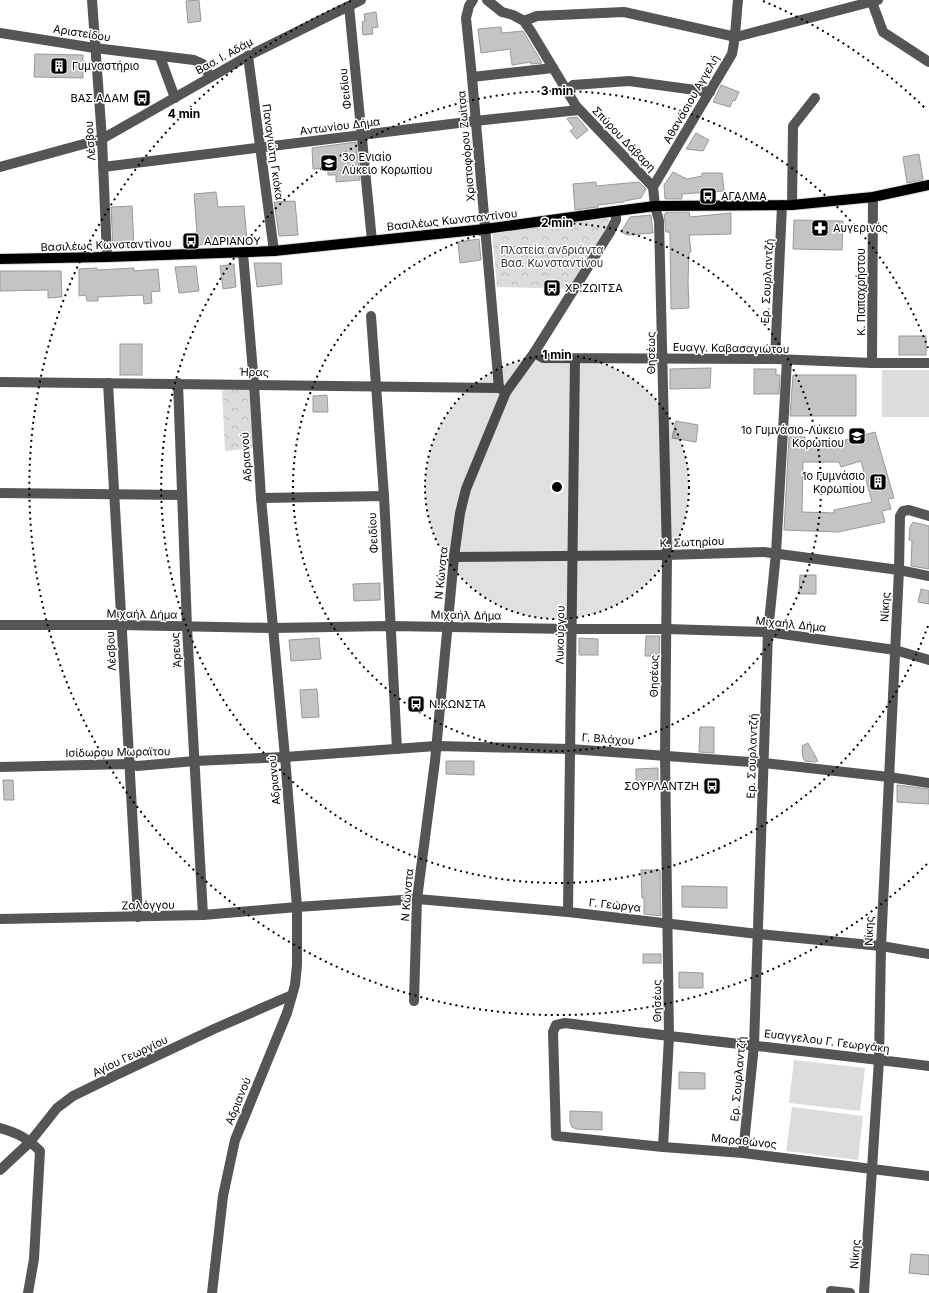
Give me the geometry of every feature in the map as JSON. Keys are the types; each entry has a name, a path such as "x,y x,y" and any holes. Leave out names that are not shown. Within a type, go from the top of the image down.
{"main road":[{"name":"Βασιλέως Κωνσταντίνου","path":"0,259 274,251 485,229 655,206 787,205 873,197 929,185"}],"street":[{"name":"Λέσβου","path":"92,0 102,139 107,257"},
{"name":"Βασ. Ι. Αδάμ","path":"0,168 102,139 248,56 361,0"},
{"name":"Χριστοφόρου Ζωίτσα","path":"473,0 468,6 466,18 485,229 502,390"},
{"path":"487,0 502,12 513,15 524,21 537,16 624,12 736,37 875,1 880,26 883,32 929,62"},
{"name":"Αθανάσιου Αγγελή","path":"654,187 732,54 736,37 738,0"},
{"name":"Φειδίου","path":"348,6 372,241"},
{"name":"Σπύρου Δάβαρη","path":"524,21 579,110 654,187"},
{"name":"Αριστείδου","path":"0,33 199,62 205,66 210,77"},
{"name":"Παναγιώτη Γκιόκα","path":"248,56 274,251"},
{"path":"160,57 175,98"},
{"path":"472,77 553,68"},
{"path":"567,90 573,85 629,81 710,92"},
{"name":"Ερ. Σουρλαντζή","path":"775,359 793,126 815,98"},
{"name":"Αντωνίου Δήμα","path":"103,167 475,121 579,110"},
{"path":"654,187 655,206"},
{"name":"Κ. Παπαχρήστου","path":"872,363 873,197"},
{"name":"Θησέως","path":"655,206 659,221 667,555 665,755 669,1037 663,1147"},
{"name":"Ν Κώνστα","path":"414,1000 417,898 436,746 454,557 460,513 466,489 502,390 534,353 610,232 616,220 616,211"},
{"name":"Αδριανού","path":"212,1293 223,1196 235,1140 287,1013 295,985 297,965 297,907 261,498 254,384 242,252"},
{"name":"Φειδίου","path":"371,316 384,496 397,749"},
{"name":"Ευαγγ. Καβασαγιώτου","path":"534,353 543,358 575,359 775,359 872,363 929,363"},
{"name":"Λυκούργου","path":"568,912 575,359"},
{"name":"Ερ. Σουρλαντζή","path":"743,1153 754,1045 768,632 776,553 787,360"},
{"name":"Ήρας","path":"0,382 254,384 502,390"},
{"name":"Λέσβου","path":"108,383 138,917"},
{"name":"Άρεως","path":"178,383 187,627 203,915"},
{"path":"0,493 182,495"},
{"path":"261,498 384,496"},
{"name":"Νίκης","path":"864,1293 879,1060 881,946 899,570 900,516 903,511 909,510 929,516"},
{"name":"Κ. Σωτηρίου","path":"454,557 667,555 764,552 899,570 929,576"},
{"name":"Μιχαήλ Δήμα","path":"0,625 122,625 273,628 390,626 666,629 768,632 895,650 929,660"},
{"name":"Γ. Βλάχου","path":"285,757 436,746 570,748 764,763 929,783"},
{"name":"Ισίδωρου Μωραϊτου","path":"0,766 129,764 137,766 195,761 285,757"},
{"name":"Γ. Γεώργα","path":"297,907 417,898 568,912 758,934 881,946 929,954"},
{"name":"Ζαλόγγου","path":"0,919 203,915 297,907"},
{"name":"Αγίου Γεωργίου","path":"0,1170 30,1142 57,1108 73,1096 214,1029 292,995"},
{"name":"Ευαγγελου Γ. Γεωργάκη","path":"556,1136 553,1032 556,1026 565,1023 669,1037 754,1045 929,1066"},
{"path":"0,1128 18,1134 40,1151 34,1259 28,1293"},
{"name":"Μαραθώνος","path":"556,1136 663,1147 743,1153 929,1176"},
{"path":"831,1291 850,1293"}],"green space":[{"name":"Πλατεία ανδριάντα Βασ. Κωνσταντίνου","path":"603,216 610,220 609,228 570,289 497,287 492,232"},
{"path":"882,370 929,370 929,417 882,417"},
{"path":"222,390 249,390 254,448 225,451"},
{"path":"794,1060 865,1068 860,1111 789,1103"},
{"path":"792,1107 863,1116 858,1160 786,1151"}],"building":[{"path":"199,0 201,21 188,23 186,1"},
{"path":"376,12 378,27 372,28 373,34 363,35 362,22 365,21 364,14"},
{"path":"501,27 502,33 523,31 542,63 531,64 531,62 512,65 510,49 481,53 478,29"},
{"name":"Γυμναστήριο","path":"35,54 83,55 83,78 34,77"},
{"path":"721,85 739,92 735,101 733,100 730,107 713,102"},
{"path":"577,117 588,130 577,139 570,131 574,128 567,119"},
{"path":"696,133 709,140 703,151 686,149"},
{"path":"356,142 360,180 336,182 336,175 328,175 328,168 313,169 312,148"},
{"path":"919,154 923,180 907,183 903,157"},
{"path":"673,172 687,179 702,176 702,173 722,173 724,191 682,194 682,199 665,199 664,185"},
{"path":"596,182 596,186 639,182 646,189 641,198 575,210 573,184"},
{"path":"216,192 218,207 244,206 247,240 222,241 222,243 198,245 194,194"},
{"path":"295,201 298,235 279,236 274,202"},
{"path":"132,206 134,247 113,248 111,207"},
{"path":"666,212 689,212 690,217 731,213 731,234 689,235 691,252 689,252 689,308 671,309 670,233 666,232 664,214 666,214"},
{"path":"651,215 653,233 628,235 621,232 630,217"},
{"path":"794,220 843,221 842,250 793,249"},
{"path":"479,239 481,260 460,263 458,242"},
{"path":"254,263 281,263 282,284 257,287"},
{"path":"234,264 236,287 223,289 220,266"},
{"path":"196,266 199,291 179,293 175,267"},
{"path":"97,268 97,270 134,268 134,271 158,269 160,291 151,292 152,303 144,304 143,295 98,297 98,301 87,301 86,295 79,296 79,269"},
{"path":"0,271 61,271 62,297 48,298 48,290 0,291"},
{"path":"899,336 926,336 926,355 899,355"},
{"path":"120,344 142,344 142,375 120,375"},
{"path":"711,368 710,388 670,389 670,369"},
{"path":"754,369 776,369 776,375 780,375 779,394 754,394"},
{"path":"793,375 856,375 856,416 790,416"},
{"path":"327,395 328,412 313,412 313,396"},
{"path":"676,421 698,425 696,442 672,438"},
{"path":"875,432 894,498 888,499 891,509 882,511 885,522 838,532 784,530 789,437 805,437 805,444 846,444 845,440","holes":["861,461 872,502 834,510 834,513 802,512 803,462 839,462 841,467"]},
{"path":"913,522 929,526 929,569 911,566 912,541 909,540 910,527"},
{"path":"800,575 816,575 816,594 799,594"},
{"path":"380,583 380,600 354,601 353,584"},
{"path":"921,589 929,591 929,604 918,602"},
{"path":"646,636 660,636 659,656 645,656"},
{"path":"319,638 321,659 291,661 289,640"},
{"path":"579,638 598,639 598,655 579,655"},
{"path":"317,689 319,717 302,718 300,690"},
{"path":"700,727 714,727 714,753 699,752"},
{"path":"808,743 818,761 805,761 803,758 802,746"},
{"path":"446,761 474,761 474,775 446,774"},
{"path":"658,768 658,784 636,785 636,769"},
{"path":"3,780 13,780 14,800 4,800"},
{"path":"897,785 929,789 929,804 897,802"},
{"path":"641,870 660,870 661,916 644,914"},
{"path":"682,886 727,887 727,908 682,907"},
{"path":"643,954 661,954 661,963 643,963"},
{"path":"679,972 703,973 703,988 679,988"},
{"path":"679,1072 705,1073 705,1089 679,1089"},
{"path":"570,1111 602,1112 602,1130 576,1129 572,1127 570,1122"},
{"path":"911,1254 929,1255 929,1275 909,1273"}],"place":[{"name":"Γυμναστήριο","path":"59,66"},
{"name":"ΒΑΣ.ΑΔΑΜ","path":"142,98"},
{"name":"3ο Ενιαίο Λύκειο Κορωπίου","path":"329,163"},
{"name":"ΑΓΑΛΜΑ","path":"708,196"},
{"name":"Αυγερινός","path":"820,228"},
{"name":"ΑΔΡΙΑΝΟΥ","path":"191,241"},
{"name":"ΧΡ.ΖΩΙΤΣΑ","path":"552,288"},
{"name":"1ο Γυμνάσιο-Λύκειο Κορωπίου","path":"857,436"},
{"name":"1ο Γυμνάσιο Κορωπίου","path":"878,482"},
{"name":"Ν.ΚΩΝΣΤΑ","path":"416,704"},
{"name":"ΣΟΥΡΛΑΝΤΖΗ","path":"712,786"}]}
